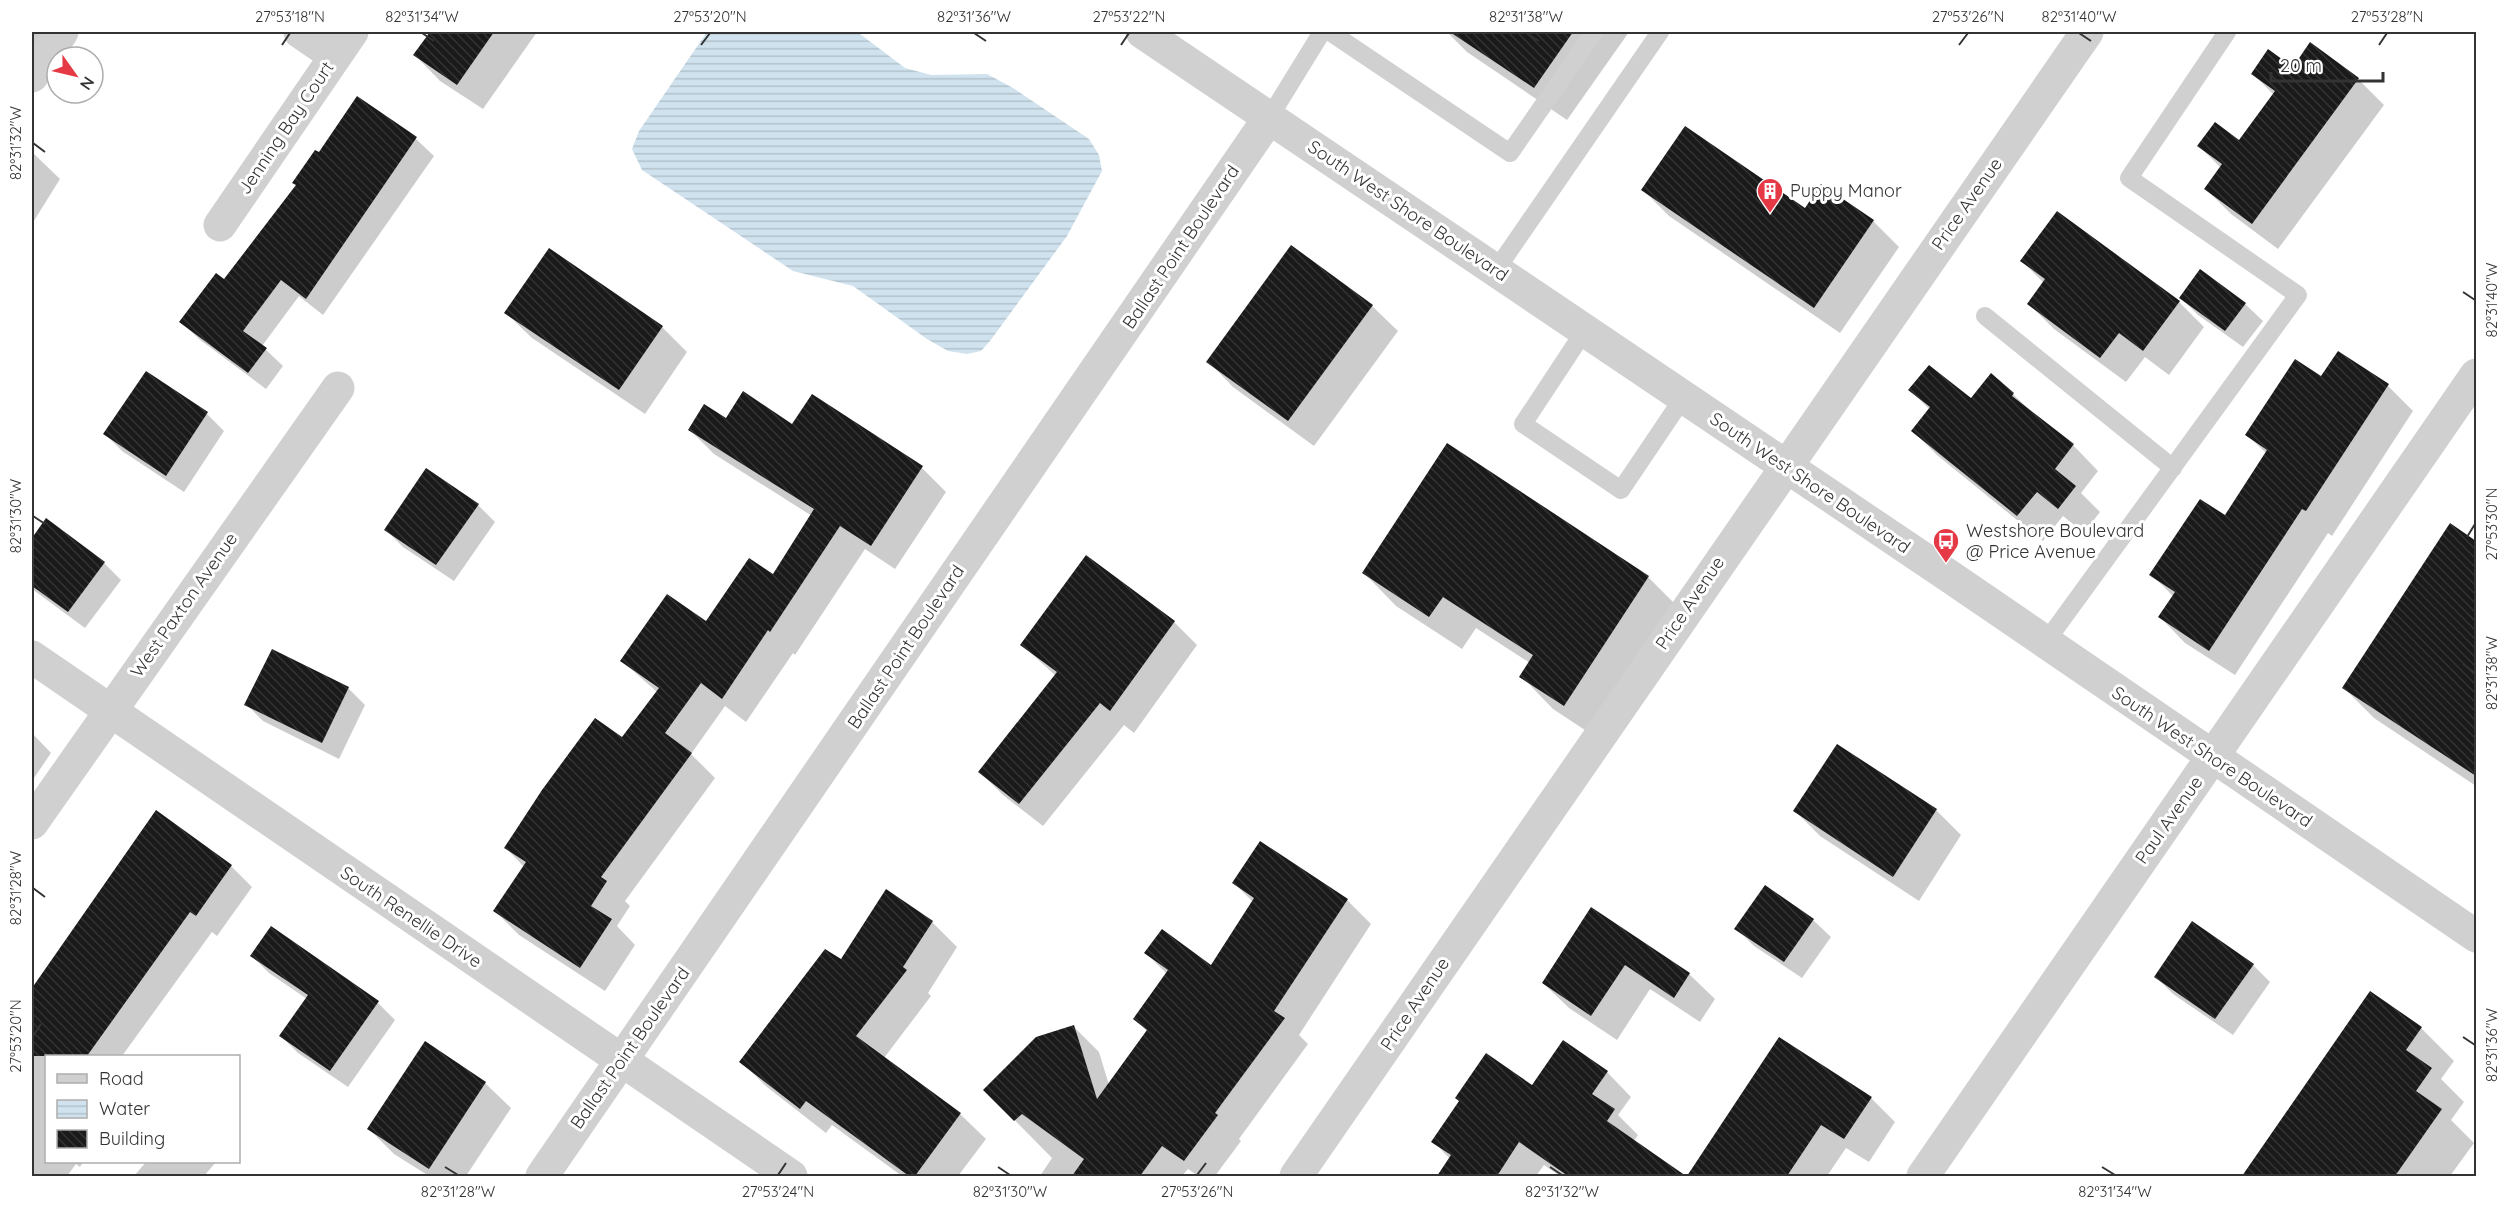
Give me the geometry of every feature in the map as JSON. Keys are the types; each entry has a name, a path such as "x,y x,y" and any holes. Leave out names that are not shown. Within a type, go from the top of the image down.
{"street":[{"path":"32,76 62,32"},
{"path":"300,32 343,44"},
{"name":"Price Avenue","path":"1296,1176 1784,467 2087,32"},
{"name":"South West Shore Boulevard","path":"1162,37 1269,118 1949,576 2476,936"},
{"name":"Jenning Bay Court","path":"220,225 343,44"},
{"name":"Ballast Point Boulevard","path":"542,1176 1269,118"},
{"name":"Paul Avenue","path":"1923,1176 2476,375"},
{"name":"West Paxton Avenue","path":"32,823 338,388"},
{"name":"South Renellie Drive","path":"32,657 791,1176"}],"lane":[{"path":"1269,118 1322,32"},
{"path":"1330,32 1510,153 1594,32"},
{"path":"1497,270 1660,32"},
{"path":"2045,643 2298,295 2129,178 2227,32"},
{"path":"1985,316 2173,468"},
{"path":"1585,330 1523,424 1621,490 1683,398"}],"water":[{"path":"707,32 852,32 860,34 905,68 931,75 987,74 1013,88 1089,139 1099,155 1102,171 1067,236 981,351 967,354 948,351 927,339 853,286 793,271 642,170 632,149 639,131"}],"building":[{"path":"430,32 494,32 457,85 413,55"},
{"path":"1450,32 1573,32 1534,88"},
{"path":"2310,42 2359,78 2252,224 2204,189 2222,164 2197,146 2215,122 2239,140 2275,91 2251,74 2268,49 2293,67"},
{"path":"357,96 417,137 306,299 281,280 243,331 267,348 248,373 179,322 216,273 224,279 296,185 292,183 315,150 319,152"},
{"name":"Puppy Manor","path":"1685,126 1805,208 1821,184 1874,220 1814,308 1641,190"},
{"path":"2057,211 2180,301 2143,351 2119,333 2100,358 2027,304 2045,279 2020,261"},
{"path":"1291,245 1373,305 1288,421 1206,362"},
{"path":"549,248 663,326 619,390 504,313"},
{"path":"2200,269 2246,303 2225,331 2179,298"},
{"path":"2338,351 2389,384 2306,511 2302,509 2209,651 2158,617 2175,592 2149,575 2200,499 2225,515 2267,450 2245,435 2295,359 2321,376"},
{"path":"1929,365 1971,398 1991,373 2014,393 2012,396 2074,444 2055,469 2076,486 2058,509 2037,492 2017,516 1911,431 1930,407 1908,390"},
{"path":"146,371 208,412 166,476 103,434"},
{"path":"743,391 792,424 812,394 923,466 871,546 840,526 770,632 768,630 722,699 701,683 665,733 692,753 601,877 607,881 591,906 612,919 580,968 493,911 526,862 504,848 542,790 595,718 622,737 659,688 620,661 667,594 706,621 749,558 773,574 814,509 688,430 704,404 726,418"},
{"path":"1447,443 1649,576 1564,706 1519,677 1533,655 1443,597 1429,617 1362,573"},
{"path":"426,468 479,504 436,565 384,530"},
{"path":"46,518 105,562 68,612 32,586 32,538"},
{"path":"2450,523 2476,541 2476,776 2342,688"},
{"path":"1086,555 1175,621 1110,711 1100,703 1019,804 978,772 1057,672 1020,645"},
{"path":"272,649 349,687 322,743 244,705"},
{"path":"1837,744 1937,809 1893,877 1793,811"},
{"path":"156,810 232,865 196,916 190,912 88,1055 32,1056 32,988"},
{"path":"1260,841 1348,899 1274,1011 1285,1018 1215,1113 1218,1115 1184,1161 1162,1146 1140,1176 1072,1176 1084,1159 1022,1114 1014,1121 983,1090 1036,1037 1074,1025 1097,1099 1147,1030 1133,1019 1168,970 1144,953 1162,929 1211,965 1254,898 1232,883"},
{"path":"1765,885 1814,919 1784,962 1734,929"},
{"path":"886,889 933,921 903,967 907,970 856,1036 961,1113 915,1176 909,1176 806,1101 800,1109 739,1062 825,949 841,959"},
{"path":"1591,907 1690,973 1674,998 1625,965 1591,1016 1542,983"},
{"path":"2192,921 2254,964 2215,1019 2154,977"},
{"path":"271,926 379,1001 330,1071 279,1036 308,995 250,956"},
{"path":"2370,991 2422,1027 2406,1050 2432,1068 2416,1091 2442,1109 2395,1176 2242,1176"},
{"path":"1779,1037 1872,1097 1844,1139 1821,1125 1787,1176 1687,1176"},
{"path":"1563,1040 1608,1071 1592,1094 1615,1109 1607,1121 1686,1176 1568,1176 1519,1142 1497,1176 1437,1176 1451,1155 1431,1142 1459,1101 1455,1098 1486,1053 1532,1085"},
{"path":"425,1041 486,1082 429,1169 367,1129"}],"place":[{"name":"Puppy Manor","path":"1770,214"},
{"name":"Westshore Boulevard @ Price Avenue","path":"1946,564"}]}
